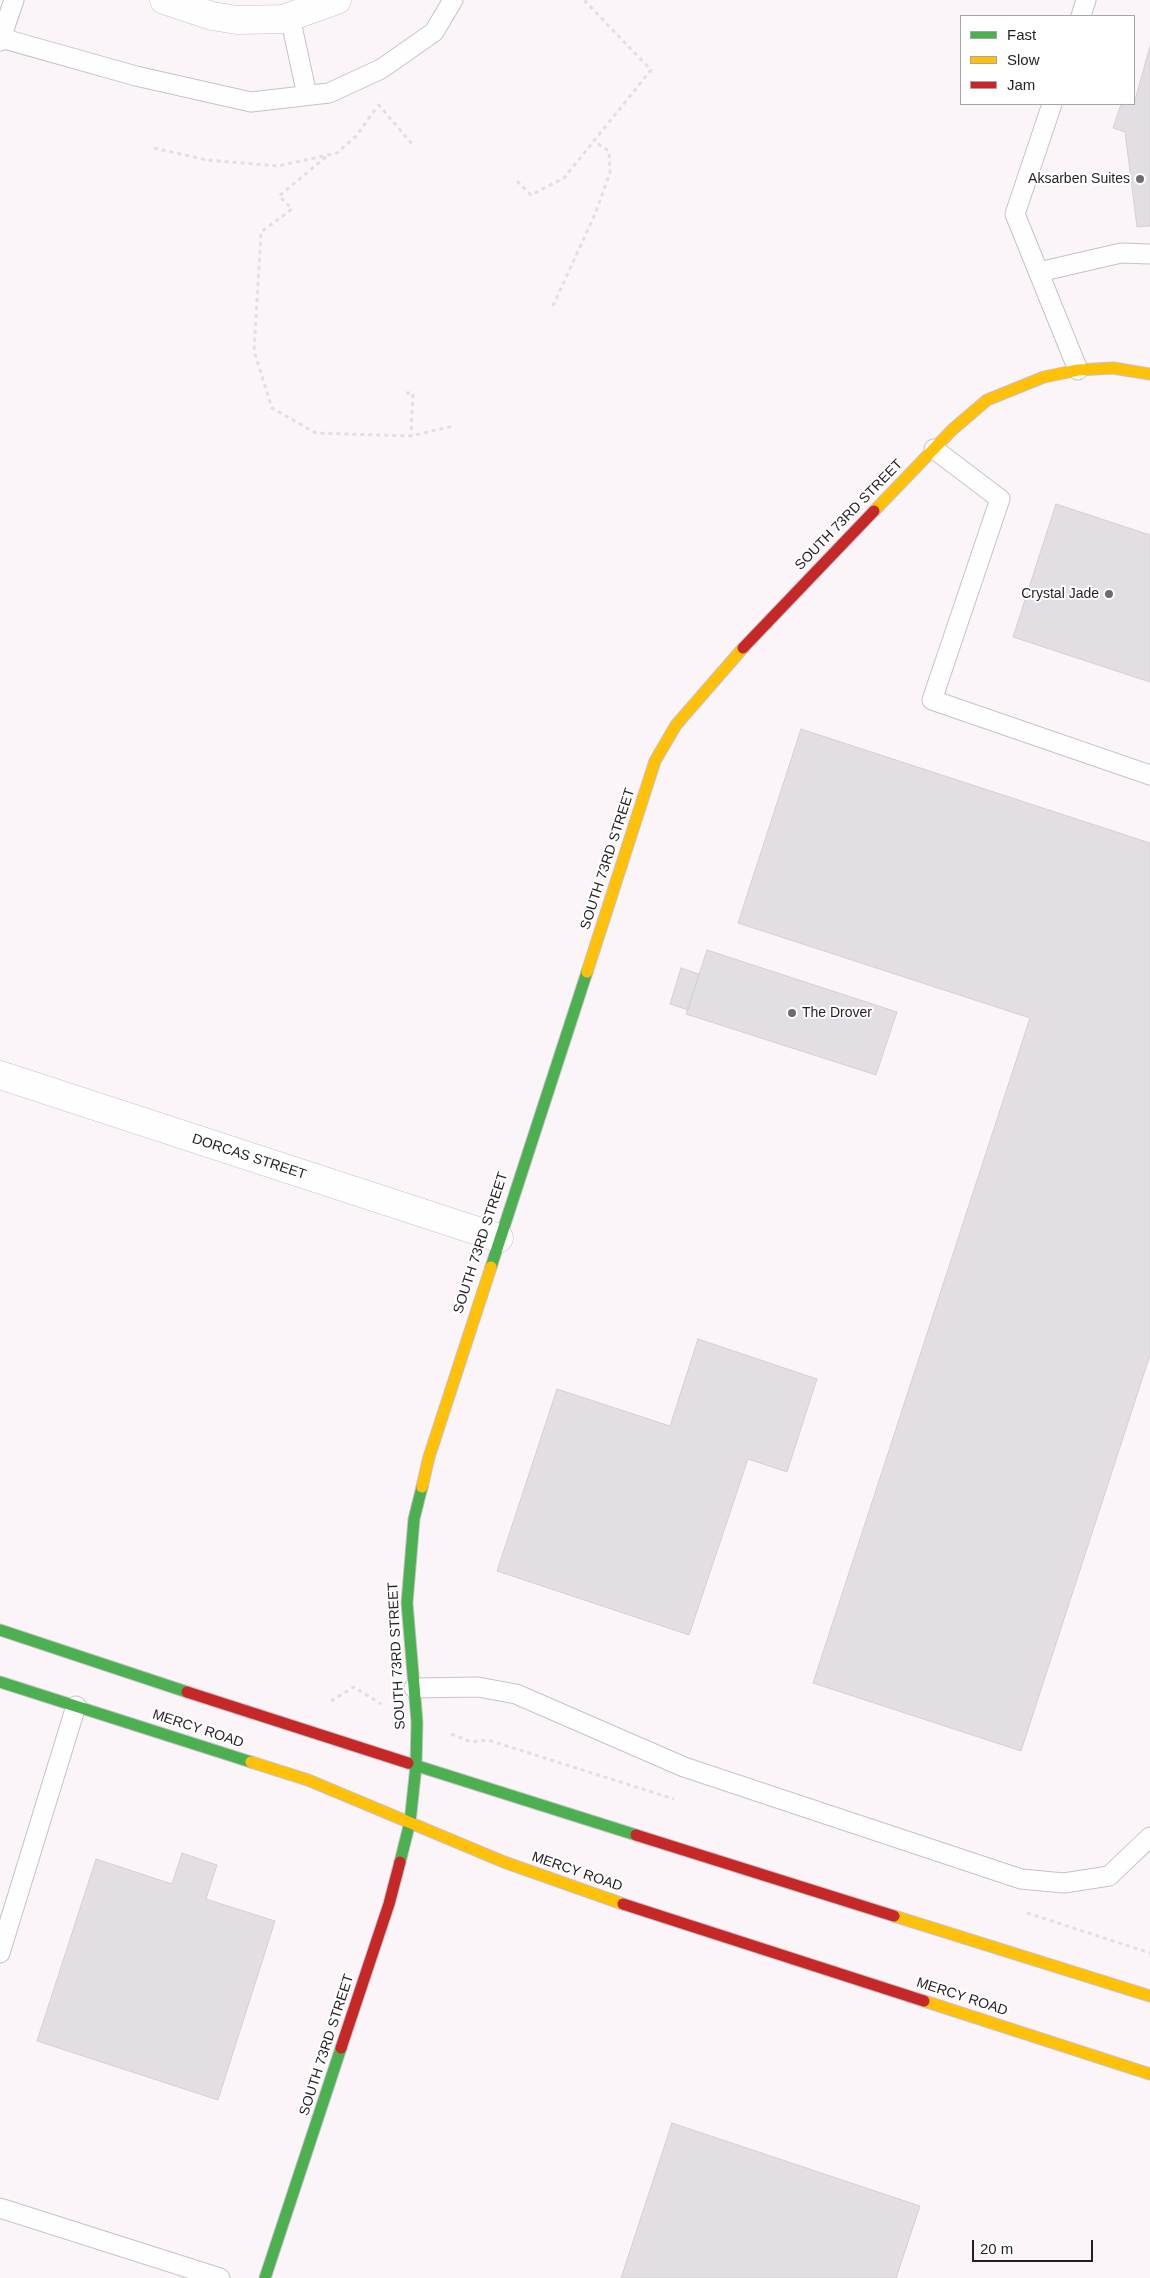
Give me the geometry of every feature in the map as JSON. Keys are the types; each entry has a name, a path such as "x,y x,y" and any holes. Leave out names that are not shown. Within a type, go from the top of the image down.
{"main road":[{"name":"SOUTH 73RD STREET","path":"265,2278 389,1904 410,1822 416,1766 414,1688 407,1603 409,1562 414,1519 429,1457 655,761 676,725 758,632 952,430 987,400 1044,377 1078,370 1112,368 1150,374"},
{"path":"0,1630 416,1766 1150,1996"},
{"name":"MERCY ROAD","path":"0,1682 308,1780 504,1862 583,1890 1150,2074"}],"street":[{"path":"164,0 212,16 236,20 290,17 334,2"},
{"name":"DORCAS STREET","path":"0,1075 499,1238"}],"lane":[{"path":"14,0 0,40 136,76 251,102 329,93 381,69 434,32 453,0"},
{"path":"1081,15 1086,0"},
{"path":"290,17 307,95"},
{"path":"1052,105 1015,214 1078,370"},
{"path":"1039,272 1121,253 1150,254"},
{"path":"934,449 1000,499 932,700 1150,775"},
{"path":"414,1688 478,1687 516,1694 684,1767 1021,1879 1064,1883 1109,1876 1150,1837"},
{"path":"0,1953 76,1706"},
{"path":"0,2208 220,2278"}],"path":[{"path":"517,181 531,195 564,178 595,142 651,70 584,0"},
{"path":"362,78 378,104 412,144"},
{"path":"154,148 207,160 278,166 337,152 356,136 378,104"},
{"path":"553,306 595,214 610,173 609,151 595,142"},
{"path":"326,156 279,196 292,209 261,232 254,352 272,408 316,433 411,436 453,426"},
{"path":"406,392 413,393 411,436"}],"building":[{"name":"Aksarben Suites","path":"1150,46 1150,226 1137,227 1125,132 1113,128 1121,105 1135,105"},
{"path":"1056,504 1150,535 1150,682 1013,637"},
{"path":"801,729 1150,843 1150,1355 1021,1751 813,1683 1030,1018 738,923"},
{"name":"The Drover","path":"707,950 897,1012 876,1075 686,1014"},
{"path":"681,968 699,974 688,1010 670,1004"},
{"path":"698,1339 817,1379 787,1472 748,1459 689,1635 497,1571 557,1389 670,1426"},
{"path":"182,1853 217,1865 206,1899 275,1921 218,2100 37,2041 96,1859 172,1884"},
{"path":"672,2123 920,2206 896,2278 621,2278"}],"traffic: fast":[{"path":"491,1267 587,972"},
{"path":"400,1862 410,1822 416,1766 417,1722 407,1603 414,1519 422,1487"},
{"path":"0,1630 187,1692"},
{"path":"0,1682 251,1762"},
{"path":"408,1763 636,1835"},
{"path":"265,2278 341,2048"}],"traffic: slow":[{"path":"874,511 952,430 987,400 1044,377 1078,370 1113,368 1150,374"},
{"path":"587,972 655,761 676,725 743,648"},
{"path":"422,1487 429,1457 491,1267"},
{"path":"251,1762 308,1780 504,1862 623,1904"},
{"path":"894,1916 1150,1996"},
{"path":"924,2001 1150,2074"}],"traffic: jam":[{"path":"743,648 874,511"},
{"path":"187,1692 408,1763"},
{"path":"636,1835 894,1916"},
{"path":"341,2048 389,1904 400,1862"},
{"path":"623,1904 924,2001"}],"place":[{"name":"Aksarben Suites","path":"1140,179"},
{"name":"Crystal Jade","path":"1109,594"},
{"name":"The Drover","path":"792,1013"}]}
